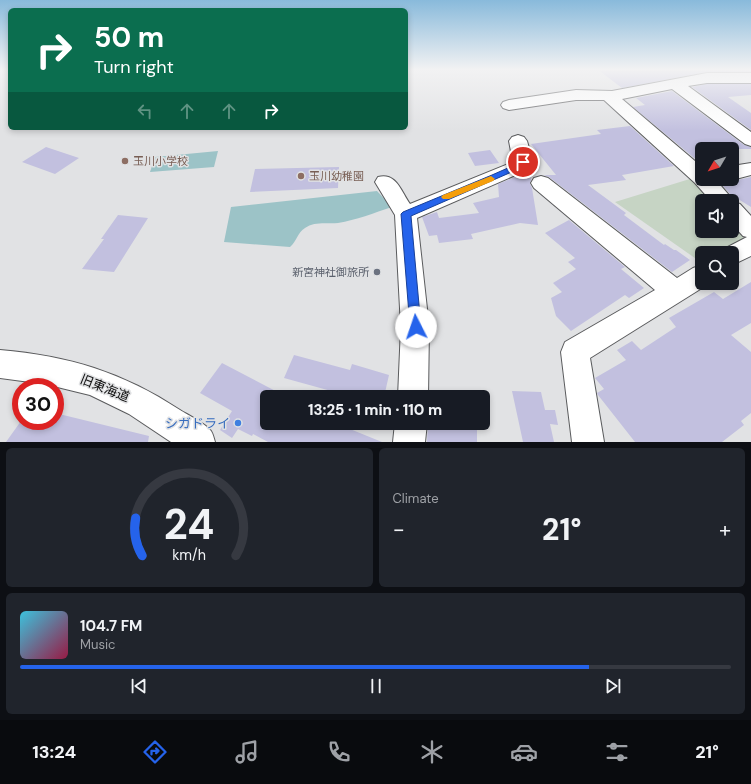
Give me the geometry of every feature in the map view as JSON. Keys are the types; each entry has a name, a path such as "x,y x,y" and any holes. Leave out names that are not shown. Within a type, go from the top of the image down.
{"street":[{"path":"616,95 645,90"},
{"path":"683,90 751,140"},
{"path":"509,105 576,95 608,95 695,171"},
{"path":"406,214 520,166 523,162 518,141"},
{"path":"739,172 751,169"},
{"path":"385,182 406,214 416,327 414,390"},
{"path":"541,183 675,291"},
{"path":"710,186 717,194"},
{"path":"739,217 751,230"},
{"path":"739,252 751,245"},
{"path":"588,442 575,352 695,279"},
{"name":"旧東海道","path":"0,364 42,368 96,383 118,391 157,413 199,442"},
{"path":"409,442 410,430"}],"green space":[{"path":"693,178 695,180 695,186 701,186 708,194 695,194 695,238 739,238 739,227 743,232 744,237 741,242 734,246 695,246 695,258 615,202"}],"water":[{"path":"218,151 214,167 150,172 155,157"},
{"path":"377,191 392,207 345,222 312,224 300,232 290,247 224,242 231,207"}],"building":[{"path":"696,90 751,90 751,95 728,97 751,113 751,130"},
{"path":"672,91 744,145 751,147 751,149 739,149 739,142 695,142 695,159 633,107 645,105 636,98"},
{"path":"630,126 674,166 622,175 626,180 588,185 626,213 624,215 664,245 665,244 676,250 690,260 672,272 549,177 544,175 556,175 531,144 601,134 597,130"},
{"path":"46,147 79,158 55,174 22,162"},
{"path":"490,150 499,163 475,166 468,153"},
{"name":"玉川幼稚園","path":"339,167 338,188 250,192 255,169"},
{"path":"522,174 530,174 530,184 538,225 520,223 471,234 473,239 439,243 437,235 429,236 422,217 437,212 439,218 479,213 473,203 499,197 498,184"},
{"path":"751,177 751,207 739,200 739,194 730,194 723,186 739,186 739,180"},
{"path":"118,215 148,218 114,272 82,269 104,239 101,239"},
{"path":"569,220 625,267 621,269 644,288 629,298 625,295 571,331 556,316 551,298 562,292 553,283 576,269 568,262 575,258 545,233"},
{"path":"751,282 751,323 731,335 751,352 751,413 741,421 744,425 722,442 635,442 598,395 597,393 604,389 595,378 626,360 617,350 632,341 641,350 676,327 669,318 714,292 723,299"},
{"path":"294,355 350,370 352,364 389,375 386,390 328,390 284,378"},
{"path":"222,363 274,390 260,390 260,430 352,430 382,442 268,442 253,434 252,436 238,429 232,438 220,430 232,411 200,393"},
{"path":"512,391 541,392 545,410 555,410 558,425 550,424 554,442 523,442"},
{"path":"64,415 149,436 148,442 6,442 15,430 64,430"},
{"path":"428,430 477,430 477,442 427,442"}],"slow traffic":[{"path":"446,197 491,179"}],"place":[{"name":"玉川小学校","path":"125,161"},
{"name":"玉川幼稚園","path":"301,176"},
{"name":"新宮神社御旅所","path":"377,272"},
{"name":"シガドライ","path":"238,423"}],"route":[{"path":"416,327 406,214 520,166 523,162"}]}
